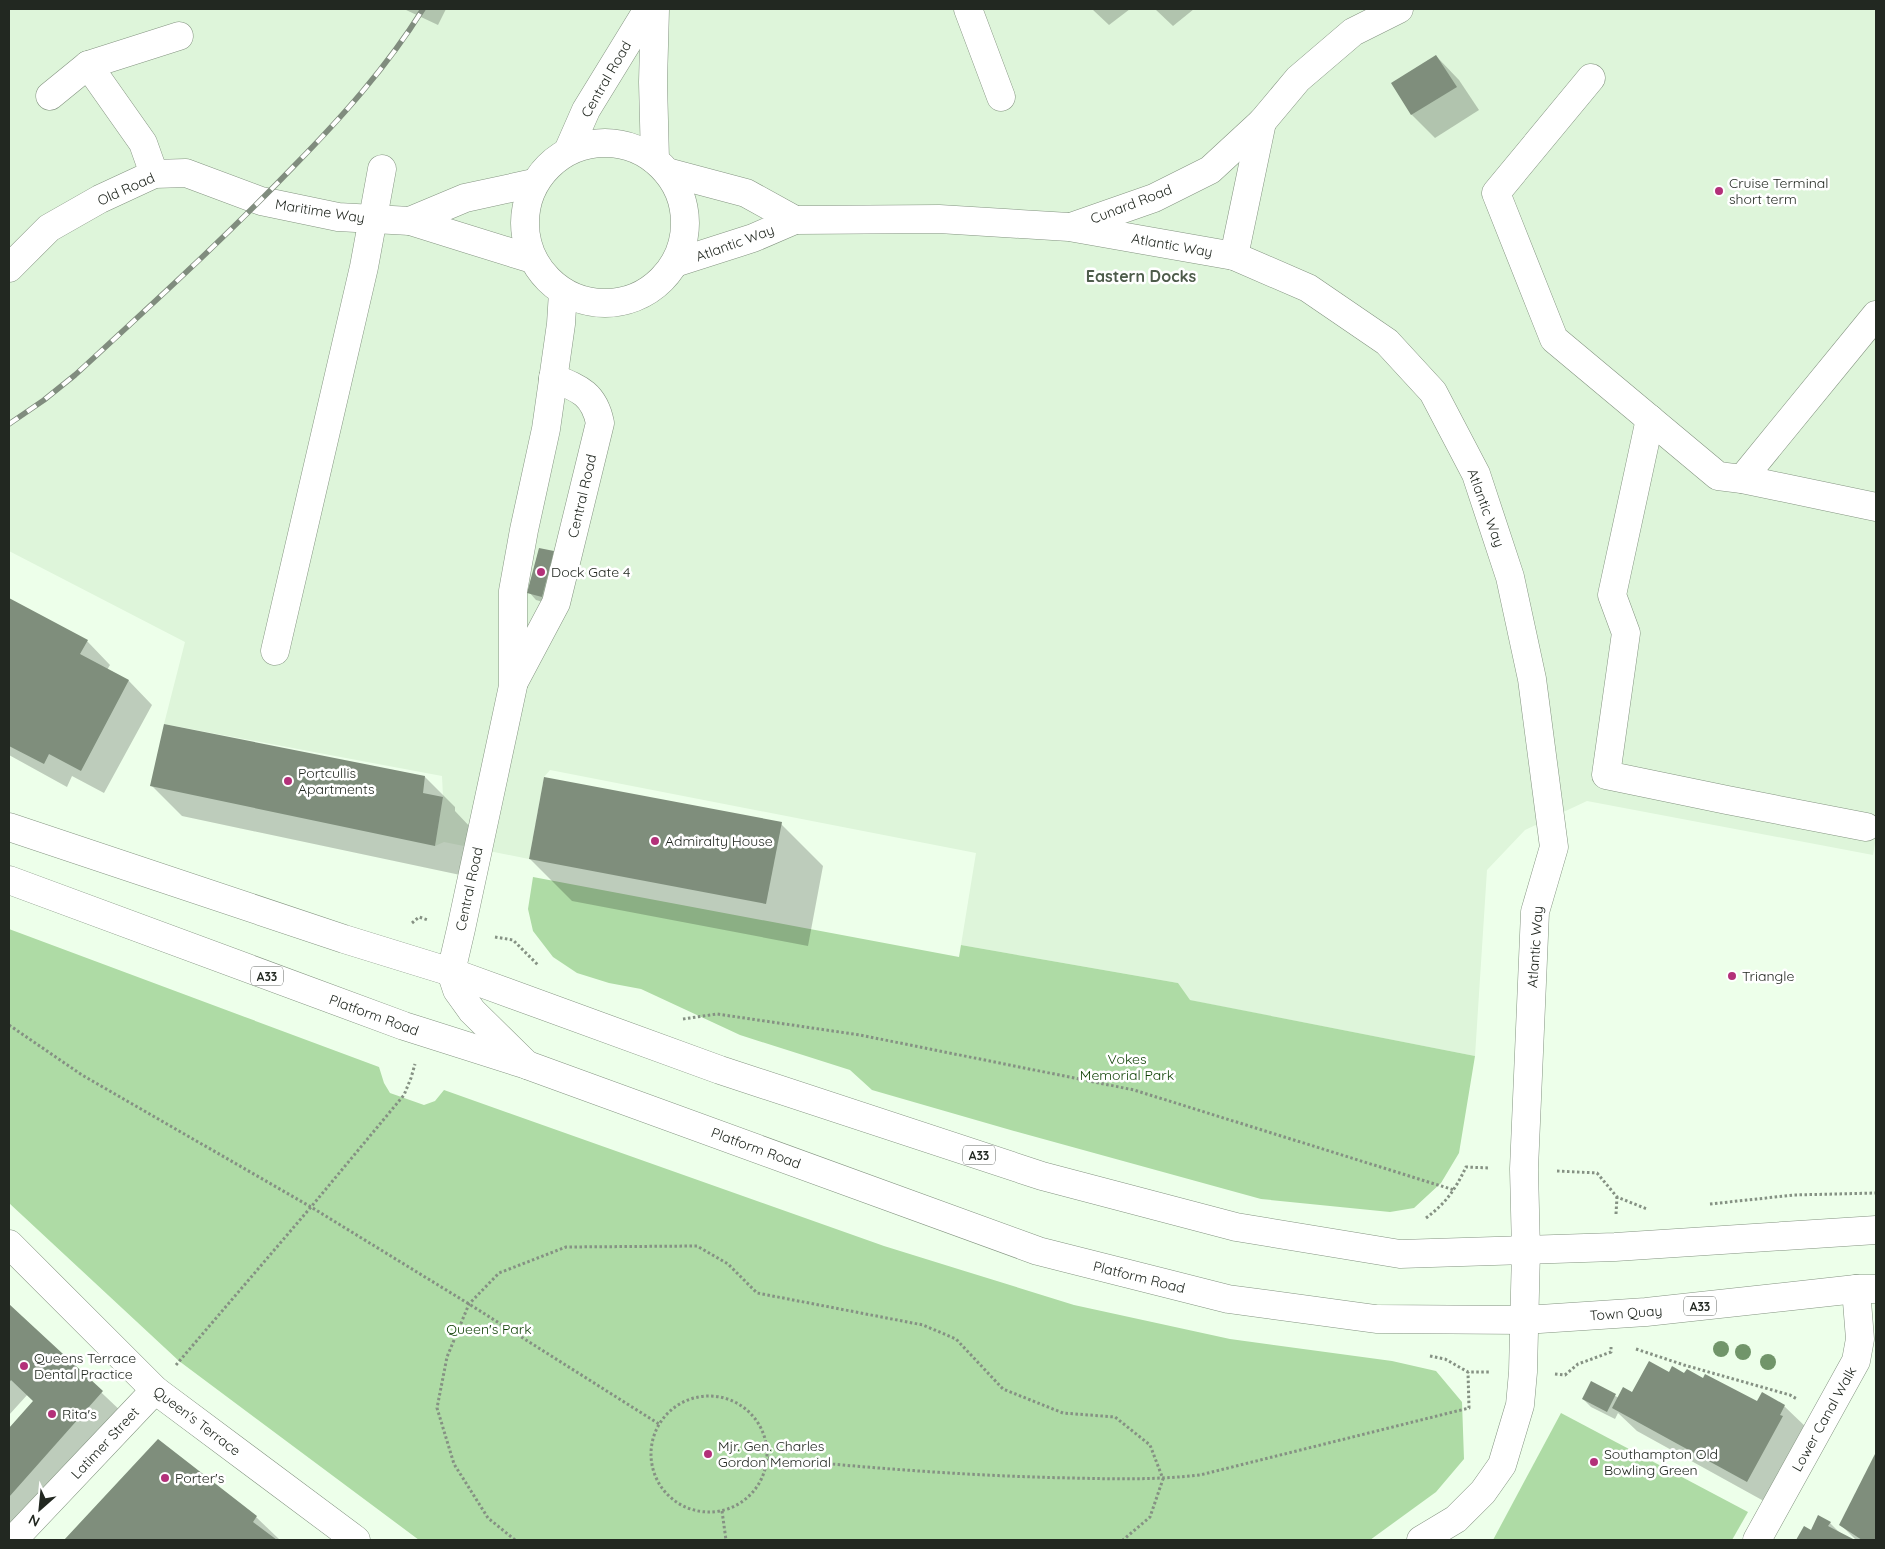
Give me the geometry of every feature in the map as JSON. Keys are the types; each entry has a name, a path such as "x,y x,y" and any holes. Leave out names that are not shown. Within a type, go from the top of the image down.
{"street":[{"name":"Central Road","path":"568,151 586,110 648,9"},
{"name":"Central Road","path":"655,9 652,82 661,166"},
{"path":"968,9 1001,97"},
{"name":"Cunard Road","path":"1069,227 1154,198 1210,170 1262,122 1298,79 1355,20 1399,9"},
{"path":"50,96 88,65 179,36"},
{"path":"88,65 143,143 154,174"},
{"path":"1592,78 1496,193 1554,339 1718,476 1742,479 1876,507"},
{"name":"Cunard Road","path":"1234,256 1262,122"},
{"path":"613,142 635,148 661,166 680,192 685,216 684,240 674,263 658,283 637,297 613,303 588,302 564,292 546,278 532,259 525,234 525,208 534,183 548,164 568,151 590,143 613,142"},
{"name":"Atlantic Way","path":"661,166 746,193 795,220"},
{"path":"275,651 364,267 382,169"},
{"name":"Old Road","path":"9,268 49,228 100,199 154,174 186,173 261,201"},
{"name":"Maritime Way","path":"410,221 465,198 534,183"},
{"name":"Maritime Way","path":"261,201 338,217 410,221 532,259"},
{"name":"Atlantic Way","path":"674,263 752,238 795,220 939,219 1069,227 1234,256 1308,288 1387,342 1433,392 1476,474 1510,576 1532,679 1554,848 1535,912 1524,1169 1526,1250 1520,1405 1502,1465 1483,1492 1456,1518 1421,1540"},
{"name":"Central Road","path":"451,972 512,686 513,591 546,429 564,292"},
{"path":"1742,479 1876,315"},
{"name":"Central Road","path":"512,686 556,603 600,423 598,411 591,400 579,388 553,378"},
{"path":"1650,419 1612,595 1626,633 1606,775 1866,826"},
{"name":"A33","path":"9,827 344,939 451,972 720,1070 1042,1176 1236,1228 1400,1254 1615,1247 1876,1230"},
{"name":"Platform Road","path":"9,880 404,1026 527,1065 1038,1251 1228,1299 1376,1319 1524,1320"},
{"path":"451,972 457,990 472,1011 527,1065"},
{"name":"Queen's Terrace","path":"9,1244 155,1390 356,1540"},
{"name":"Town Quay","path":"1524,1320 1646,1312 1866,1288"},
{"name":"Lower Canal Walk","path":"1757,1540 1856,1361 1866,1288"},
{"name":"Latimer Street","path":"13,1540 155,1390"}],"path":[{"path":"684,1019 717,1014 860,1035 1134,1090 1454,1190"},
{"path":"9,1025 82,1075 311,1208 659,1424"},
{"path":"155,1390 311,1208 404,1095 416,1063"},
{"path":"1424,1219 1440,1207 1454,1190 1466,1167 1475,1168"},
{"path":"1587,1172 1597,1173 1617,1197 1650,1210"},
{"path":"1708,1204 1794,1195 1876,1193"},
{"path":"1616,1210 1617,1197"},
{"path":"515,1540 488,1518 454,1464 437,1408 447,1357 468,1304 498,1274 566,1247 697,1246 728,1264 757,1293 923,1325 956,1339 1002,1389 1063,1413 1115,1417 1150,1445 1163,1479 1150,1517 1123,1540"},
{"path":"1554,1374 1564,1375 1578,1364 1611,1352 1611,1343"},
{"path":"1629,1346 1684,1365 1790,1395 1824,1418"},
{"path":"1423,1354 1446,1359 1468,1372 1478,1372"},
{"path":"768,1458 854,1467 1021,1477 1163,1479 1200,1475 1469,1408 1468,1372"},
{"path":"708,1395 727,1398 744,1407 758,1421 766,1438 768,1458 764,1472 753,1491 736,1506 722,1511 703,1512 684,1506 669,1495 657,1480 651,1461 652,1442 659,1424 672,1408 688,1399 708,1395"},
{"path":"722,1511 726,1540"}],"shaded area":[{"path":"9,9 1876,9 1876,837 1873,855 1587,801 1525,830 1487,870 1475,1056 1189,1000 1178,983 961,945 976,853 550,770 544,777 529,859 444,842 435,846 443,797 442,776 164,724 185,642 9,551"}],"green space":[{"name":"Vokes Memorial Park","path":"533,877 959,957 961,945 1178,983 1190,1000 1475,1056 1459,1153 1441,1183 1414,1208 1390,1212 1261,1199 872,1090 850,1070 740,1035 641,989 609,983 577,973 553,957 533,931 528,909"},
{"name":"Queen's Park","path":"9,929 379,1067 384,1083 390,1093 424,1105 435,1101 444,1090 884,1246 1074,1305 1230,1339 1392,1361 1436,1371 1462,1402 1464,1459 1436,1492 1370,1540 419,1540 179,1361 9,1203"},
{"name":"Southampton Old Bowling Green","path":"1561,1413 1748,1512 1732,1540 1493,1540"}],"building":[{"path":"1436,55 1457,87 1411,115 1391,83"},
{"name":"Dock Gate 4","path":"539,548 554,551 542,597 527,593"},
{"path":"9,598 88,640 80,654 129,680 81,771 49,754 44,764 9,746"},
{"name":"Portcullis Apartments","path":"164,724 425,776 423,793 443,797 435,846 150,786"},
{"name":"Admiralty House","path":"544,777 782,822 766,904 529,859"},
{"name":"Rita's","path":"9,1304 103,1391 9,1497 9,1428 33,1401 11,1380 9,1383"},
{"path":"1649,1361 1669,1372 1672,1366 1684,1373 1687,1369 1703,1378 1705,1374 1757,1401 1762,1392 1785,1405 1780,1415 1783,1416 1747,1482 1612,1408 1623,1387 1632,1392"},
{"path":"1591,1381 1616,1394 1607,1412 1582,1399"},
{"name":"Porter's","path":"158,1439 257,1516 253,1522 277,1540 64,1540"},
{"path":"1876,1452 1876,1540 1862,1540 1839,1525"},
{"path":"1818,1515 1831,1522 1828,1526 1855,1540 1796,1540 1804,1526 1811,1530"}],"railway":[{"path":"9,424 44,400 75,375 268,193 363,91 379,72 423,9"}],"place":[{"name":"Cruise Terminal short term","path":"1719,191"},
{"name":"Dock Gate 4","path":"541,572"},
{"name":"Portcullis Apartments","path":"288,781"},
{"name":"Admiralty House","path":"655,841"},
{"name":"Triangle","path":"1732,976"},
{"name":"Queens Terrace Dental Practice","path":"24,1366"},
{"name":"Rita's","path":"52,1414"},
{"name":"Mjr. Gen. Charles Gordon Memorial","path":"708,1454"},
{"name":"Southampton Old Bowling Green","path":"1594,1462"},
{"name":"Porter's","path":"165,1478"}],"district":[{"name":"Eastern Docks","path":"1141,276"}]}
